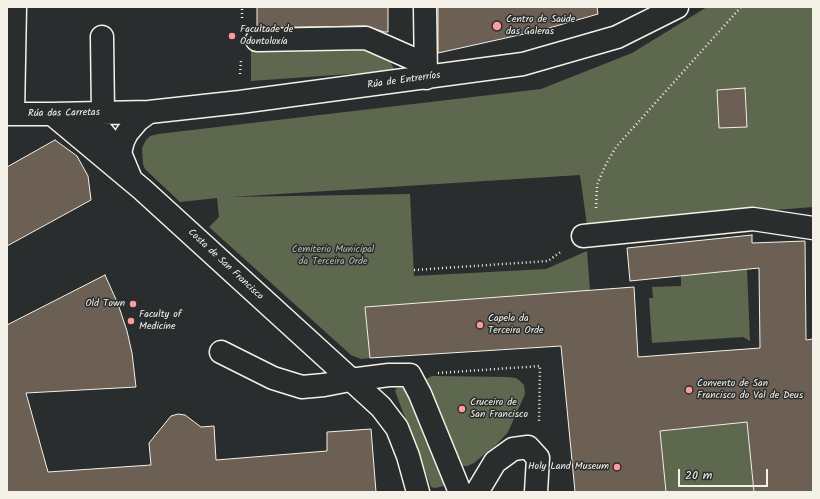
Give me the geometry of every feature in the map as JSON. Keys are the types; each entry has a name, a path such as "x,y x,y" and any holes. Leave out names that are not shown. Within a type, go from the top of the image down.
{"street":[{"path":"10,114 15,7"},
{"path":"257,40 366,38 425,71 425,7"},
{"name":"Rúa de Entrerríos","path":"103,113 149,112 240,102 425,71 523,64 617,37 677,7"},
{"path":"102,37 103,113"},
{"path":"120,153 127,133 138,120 149,112"},
{"name":"Rúa das Carretas","path":"10,114 103,113"},
{"name":"Costa de San Francisco","path":"103,113 99,128 120,153 132,181"},
{"name":"Costa de San Francisco","path":"52,114 132,181 381,407 397,428 408,456 418,492"},
{"path":"590,235 752,220 813,228"},
{"path":"220,352 273,378 302,387 389,375 410,375 420,394 460,492"},
{"path":"477,492 495,462 514,449 528,447 538,458 536,492"}],"path":[{"path":"414,270 548,261 590,235 597,185 606,164 616,147 742,7"},
{"path":"410,375 540,366 538,458"}],"green space":[{"name":"Cemiterio Municipal da Terceira Orde","path":"707,7 813,7 813,207 587,225 580,175 232,197 410,194 414,276 546,269 587,251 590,291 365,307 370,358 361,359 351,355 209,227 219,217 217,198 180,202 145,169 143,164 142,148 146,140 150,136 158,134 541,89 632,53"},
{"path":"373,47 386,53 394,69 377,72 251,81 251,51"},
{"path":"747,269 750,341 743,337 652,343 649,298 653,298 652,287 681,286 681,275"},
{"path":"432,376 508,377 516,378 524,385 525,394 508,432 497,444 474,463 467,466 457,464 424,380"},
{"path":"412,386 448,485 435,488 431,487 395,391 397,388"},
{"path":"747,422 754,492 666,492 660,431"}],"building":[{"path":"257,7 388,7 388,32 366,26 257,28"},
{"name":"Centro de Saúde das Galeras","path":"438,7 597,7 598,14 542,30 438,53"},
{"path":"745,88 747,127 719,128 717,90"},
{"path":"55,140 77,156 88,176 91,200 7,246 7,167"},
{"name":"Convento de San Francisco do Val de Deus","path":"752,235 752,243 805,241 806,340 813,339 813,492 754,492 747,422 660,431 666,492 575,492 561,346 370,358 365,307 634,287 638,357 760,348 759,268 630,281 627,248"},
{"path":"105,275 118,304 127,331 132,353 136,387 26,393 48,472 151,465 149,443 171,416 178,414 185,415 201,427 214,426 216,460 327,451 327,432 371,429 376,492 7,492 7,325"}],"place":[{"name":"Centro de Saúde das Galeras","path":"497,26"},
{"name":"Facultade de Odontoloxía","path":"232,36"},
{"name":"Old Town","path":"133,304"},
{"name":"Faculty of Medicine","path":"131,321"},
{"name":"Capela da Terceira Orde","path":"480,325"},
{"name":"Convento de San Francisco do Val de Deus","path":"689,390"},
{"name":"Cruceiro de San Francisco","path":"462,409"},
{"name":"Holy Land Museum","path":"617,467"}]}
